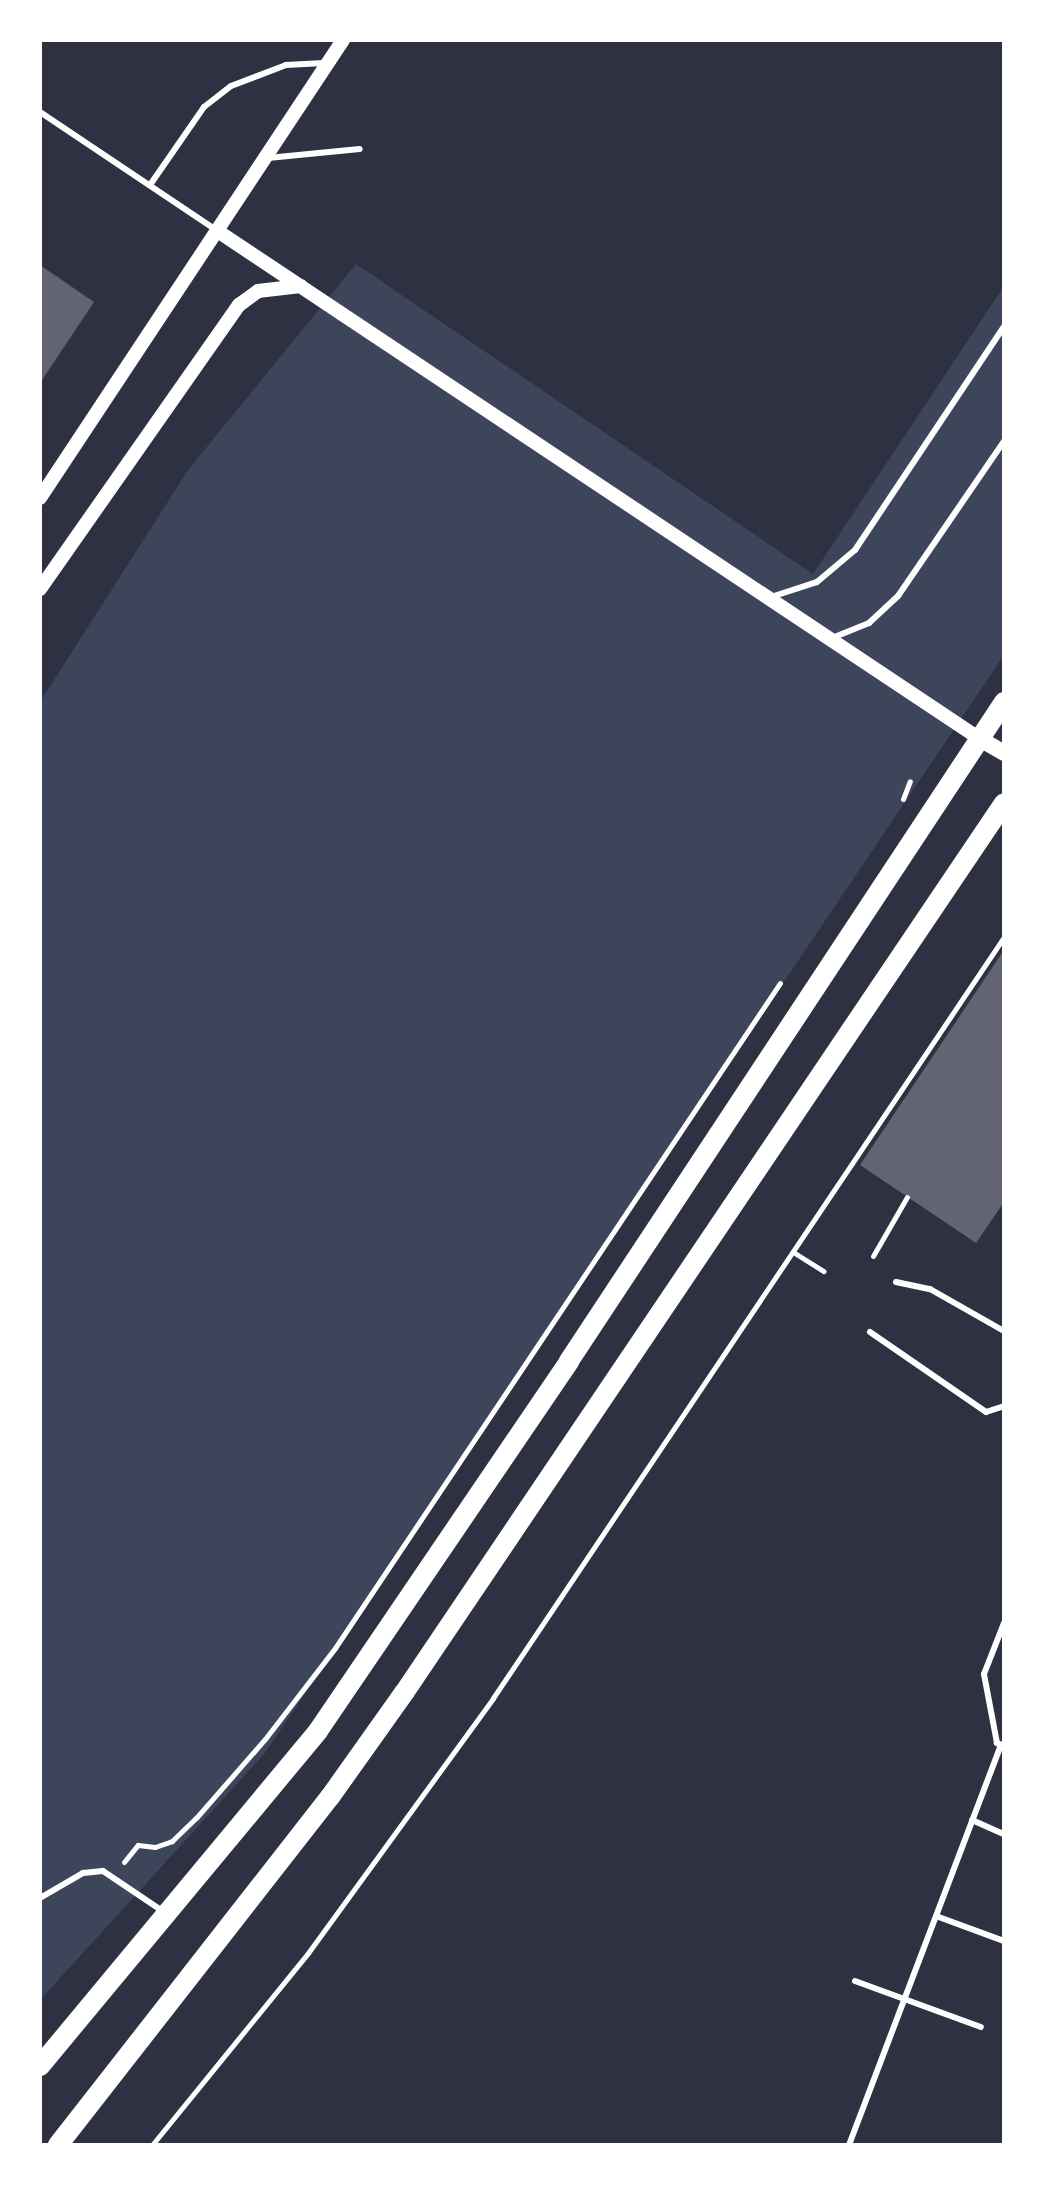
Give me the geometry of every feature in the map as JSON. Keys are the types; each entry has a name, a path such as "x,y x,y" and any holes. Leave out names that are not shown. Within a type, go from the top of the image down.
{"main road":[{"path":"40,2066 318,1731 1004,702"},
{"path":"980,739 1004,753"},
{"path":"58,2145 330,1797 404,1693 1004,803"}],"street":[{"path":"40,498 219,232 263,159 343,40"},
{"path":"219,232 980,739"},
{"path":"40,589 239,305 258,291 301,286"}],"lane":[{"path":"150,185 204,107 231,86 286,65 327,63"},
{"path":"40,112 219,232"},
{"path":"263,159 360,149"},
{"path":"767,598 817,582 855,550 1004,327"},
{"path":"829,639 869,623 898,596 1004,441"},
{"path":"896,1282 930,1289 1004,1331"},
{"path":"870,1332 986,1412 1004,1406"},
{"path":"849,2145 1002,1746 984,1674 1004,1623"},
{"path":"972,1820 1004,1834"},
{"path":"40,1898 83,1873 113,1875 168,1915"},
{"path":"936,1916 1004,1941"},
{"path":"855,1981 981,2027"}],"path":[{"path":"900,804 910,781"},
{"path":"152,2145 308,1953 493,1698 1004,937"},
{"path":"113,1875 138,1845 155,1847 172,1841 196,1818 265,1739 335,1648 789,971"},
{"path":"873,1256 907,1197"},
{"path":"793,1252 824,1271"}],"shaded area":[{"path":"356,264 813,574 1004,286 1004,655 265,1753 40,2000 40,702 188,470"}],"building":[{"path":"40,265 94,302 40,383"},
{"path":"1004,950 1004,1202 976,1243 860,1165"}]}
